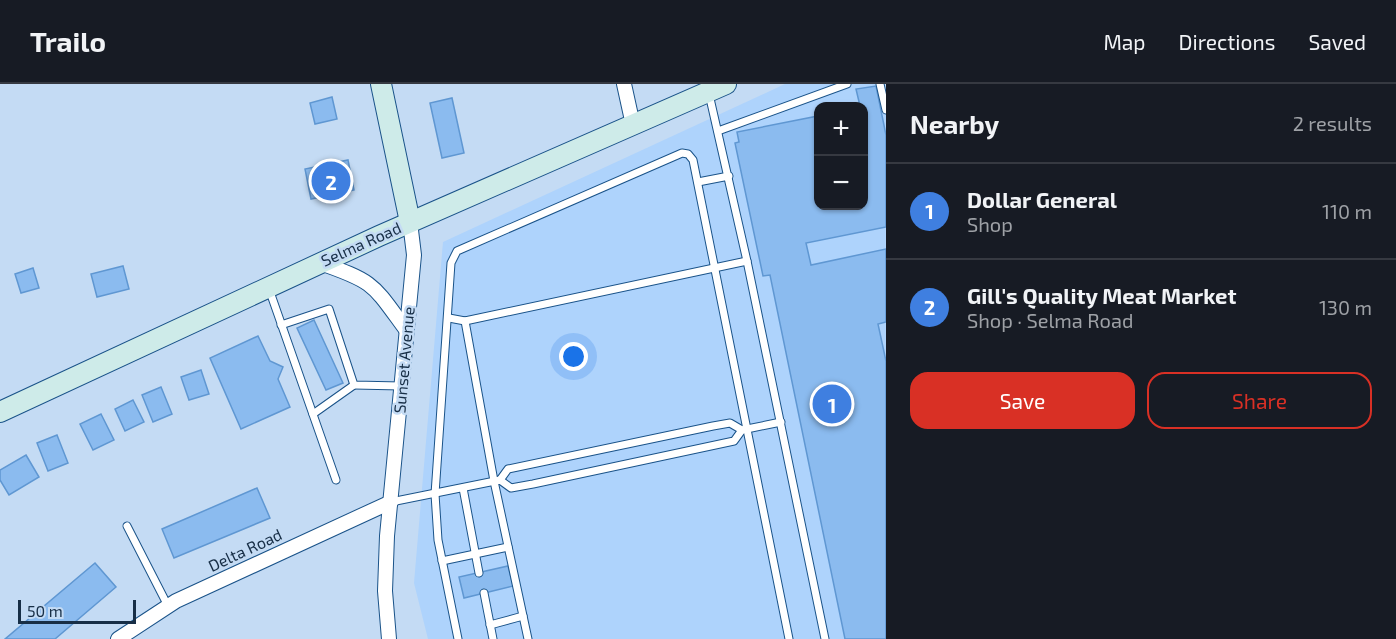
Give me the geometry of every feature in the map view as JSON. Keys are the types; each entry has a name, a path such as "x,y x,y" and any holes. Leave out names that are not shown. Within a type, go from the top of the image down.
{"street":[{"name":"Sunset Avenue","path":"381,84 410,222 414,255 385,591 389,639"},
{"path":"624,84 633,125"},
{"name":"Selma Road","path":"0,411 410,222 717,88"},
{"path":"320,263 359,276 374,286 407,331"},
{"name":"Delta Road","path":"118,639 168,606 391,502"}],"lane":[{"path":"718,131 847,84"},
{"path":"880,84 886,110"},
{"path":"717,88 718,131 825,639"},
{"path":"458,639 438,540 435,494 449,318 451,263 457,250 682,153 688,154 693,160 698,182 745,430 789,639"},
{"path":"698,182 729,176"},
{"path":"449,318 465,321 747,261"},
{"path":"268,287 336,480"},
{"path":"281,325 329,309 354,385"},
{"path":"465,321 528,639"},
{"path":"313,414 354,385 402,386"},
{"path":"497,481 511,488 533,484 734,441 745,430 781,422"},
{"path":"391,502 497,481 508,469 713,426 730,423 745,430"},
{"path":"463,488 479,573"},
{"path":"127,526 168,606"},
{"path":"442,561 508,547"},
{"path":"484,593 494,639"},
{"path":"490,625 523,616"}],"shaded area":[{"path":"785,84 885,84 886,639 428,639 414,583 443,242"}],"building":[{"path":"876,86 886,135 886,227 806,243 811,265 886,249 886,322 878,324 886,361 886,639 845,639 770,275 763,276 735,143 739,142 737,132 814,117 814,210 868,210 868,102 859,102 856,89"},
{"path":"332,97 337,119 315,124 310,103"},
{"path":"452,98 464,153 442,158 430,103"},
{"path":"348,160 354,190 311,199 305,169"},
{"path":"123,266 129,289 97,297 91,274"},
{"path":"33,268 39,288 21,293 15,274"},
{"path":"314,320 343,383 326,390 297,328"},
{"path":"258,336 270,361 283,367 278,379 290,407 241,429 210,358"},
{"path":"201,370 209,394 189,400 181,377"},
{"path":"161,387 172,414 153,422 142,395"},
{"path":"133,400 144,422 125,431 115,409"},
{"path":"101,414 114,440 93,450 80,424"},
{"path":"57,435 68,463 48,471 37,443"},
{"path":"26,455 39,477 9,495 0,480 0,470"},
{"path":"257,488 270,518 174,558 162,529"},
{"path":"95,563 116,587 55,639 5,639"},
{"path":"508,566 513,586 464,598 459,577"}],"place":[{"name":"Gill's Quality Meat Market","path":"331,181"},
{"name":"Dollar General","path":"832,404"}]}
